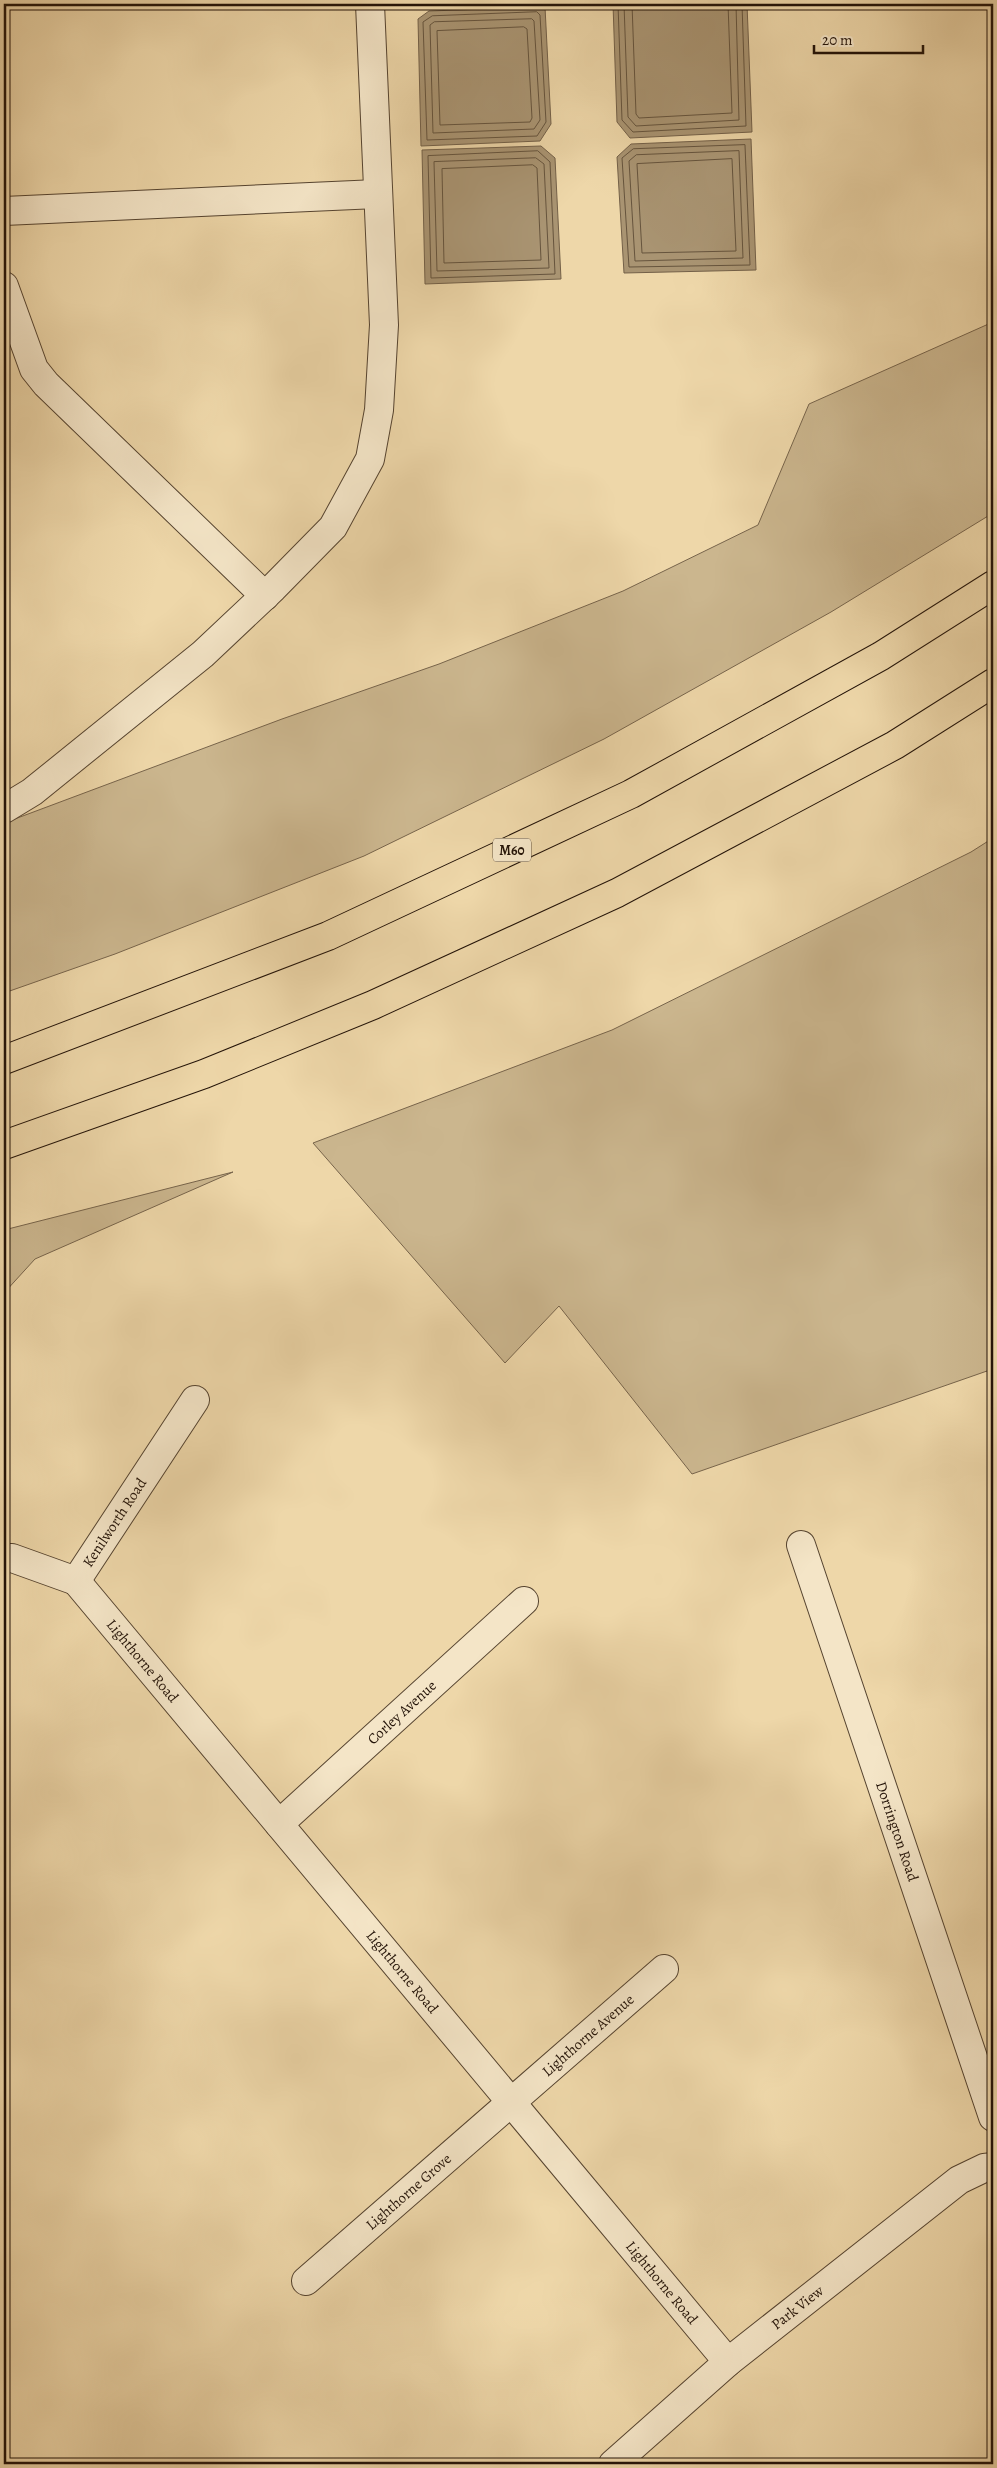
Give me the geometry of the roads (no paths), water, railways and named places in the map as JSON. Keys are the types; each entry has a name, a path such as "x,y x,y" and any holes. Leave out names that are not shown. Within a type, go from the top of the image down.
{"highway":[{"name":"M60","path":"4,1060 328,936 631,794 881,656 993,584"},
{"path":"4,1145 204,1074 373,1005 616,894 895,745 993,683"}],"street":[{"path":"4,809 32,792 203,654 265,596 333,527 370,459 379,410 384,325 370,4"},
{"path":"4,211 377,194"},
{"path":"4,286 34,369 46,384 265,596"},
{"name":"Kenilworth Road","path":"4,1558 12,1558 76,1581 195,1400"},
{"name":"Dorrington Road","path":"801,1545 993,2117"},
{"name":"Lighthorne Road","path":"76,1581 728,2362"},
{"name":"Corley Avenue","path":"279,1824 524,1601"},
{"name":"Lighthorne Avenue","path":"510,2101 664,1970"},
{"name":"Lighthorne Grove","path":"306,2280 510,2101"},
{"name":"Park View","path":"612,2464 728,2362 959,2180 984,2168 993,2167"}],"water":[{"path":"613,4 747,4 752,132 630,138 617,122"},
{"path":"545,7 551,124 540,141 421,146 418,19 429,11"},
{"path":"751,139 756,270 624,273 617,157 631,144"},
{"path":"541,146 555,158 561,279 425,284 422,150"}]}
